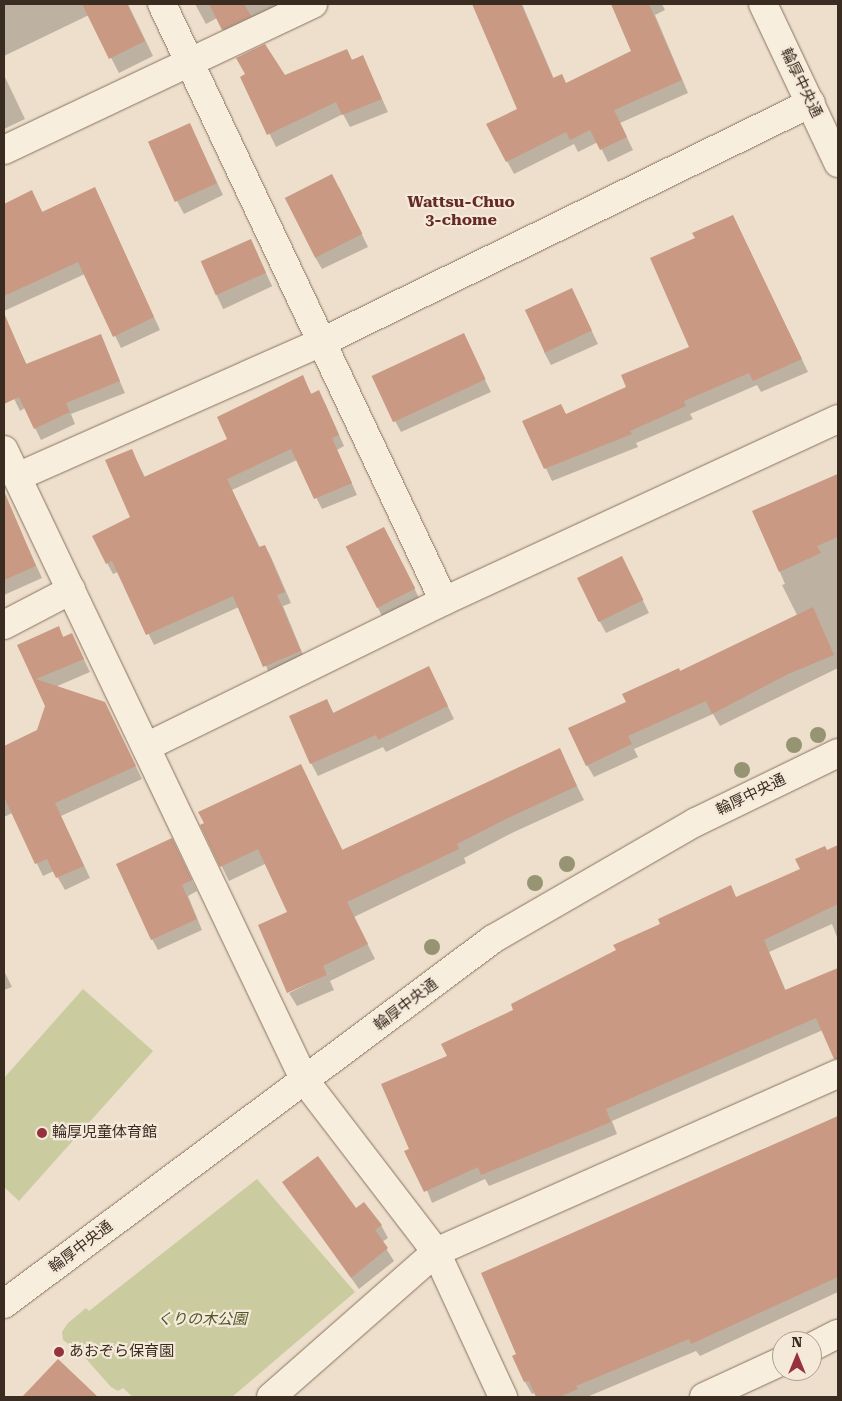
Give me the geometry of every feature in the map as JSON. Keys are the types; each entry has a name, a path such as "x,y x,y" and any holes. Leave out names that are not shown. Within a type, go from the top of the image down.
{"street":[{"path":"162,4 444,601"},
{"path":"4,150 189,60 313,4"},
{"name":"輪厚中央通","path":"763,4 838,162"},
{"path":"16,477 322,342 811,103"},
{"path":"146,747 444,601 838,419"},
{"path":"4,450 306,1081 436,1252 503,1397"},
{"path":"4,624 71,590"},
{"name":"輪厚中央通","path":"4,1304 306,1081 493,939 696,822 838,753"},
{"path":"271,1397 436,1252 838,1074"},
{"path":"822,1342 838,1334"},
{"path":"704,1397 772,1366"}],"green space":[{"name":"輪厚児童体育館","path":"83,989 153,1051 19,1201 4,1187 4,1078"},
{"name":"くりの木公園","path":"257,1179 355,1292 232,1397 133,1397 123,1388 118,1391 111,1387 81,1353 63,1340 62,1332 68,1323 86,1308 89,1311"}],"building":[{"path":"82,4 127,4 145,41 109,59"},
{"path":"209,4 244,4 251,16 222,30"},
{"path":"472,4 521,4 553,78 562,74 566,83 631,51 611,4 649,4 682,80 614,110 627,137 600,150 590,130 570,140 566,132 506,162 486,124 517,109"},
{"path":"265,44 285,75 347,49 352,60 363,55 382,99 342,115 336,102 267,135 240,77 245,74 236,58"},
{"path":"190,123 217,183 175,202 148,142"},
{"path":"332,174 362,234 315,258 285,198"},
{"path":"95,187 154,317 113,337 78,262 4,296 4,204 32,190 42,212"},
{"path":"733,215 802,359 753,381 749,373 684,401 686,406 630,431 632,434 544,469 522,421 561,404 566,414 626,387 621,375 689,347 650,258 695,238 692,233"},
{"path":"251,239 266,273 216,295 201,261"},
{"path":"572,288 592,331 545,353 525,310"},
{"path":"4,313 26,364 101,334 120,381 66,403 70,412 34,429 19,397 4,404"},
{"path":"464,333 486,379 393,422 372,376"},
{"path":"303,375 311,394 319,390 339,435 332,438 352,483 314,499 291,449 227,479 259,547 265,545 285,592 277,595 301,651 263,667 233,596 146,635 112,561 106,564 92,536 130,517 105,460 132,449 144,477 227,439 217,417"},
{"path":"838,474 838,537 817,546 821,553 779,572 752,511"},
{"path":"4,491 36,566 4,580"},
{"path":"384,527 415,588 377,608 346,547"},
{"path":"622,556 643,600 599,622 577,578"},
{"path":"813,607 834,655 788,674 712,714 706,701 628,736 632,744 586,766 568,728 626,702 622,694 679,668 680,671"},
{"path":"59,626 63,637 72,633 84,659 36,679 105,702 136,766 55,803 84,866 56,878 47,859 35,864 4,797 4,746 37,730 45,706 17,645"},
{"path":"429,666 448,706 378,740 376,735 310,764 289,716 327,699 333,713"},
{"path":"560,748 577,786 457,844 459,849 347,902 368,944 323,966 327,975 287,993 258,925 287,912 258,849 220,867 200,825 204,823 198,812 301,764 342,850"},
{"path":"172,838 192,880 182,885 197,919 151,940 116,864"},
{"path":"838,845 838,904 764,940 785,990 838,968 838,1059 834,1059 816,1018 606,1109 611,1122 481,1175 478,1167 424,1192 404,1151 409,1149 381,1084 447,1056 441,1044 513,1010 511,1004 616,950 613,945 660,924 658,919 731,885 736,897 800,869 795,859 825,846 827,850"},
{"path":"838,1116 838,1277 691,1344 689,1339 576,1386 578,1389 559,1397 536,1397 529,1381 524,1382 512,1356 516,1354 481,1273"},
{"path":"318,1156 356,1208 364,1202 382,1225 375,1230 388,1248 351,1278 282,1182"},
{"path":"58,1359 98,1397 22,1397"}],"place":[{"name":"輪厚児童体育館","path":"42,1133"},
{"name":"あおぞら保育園","path":"59,1352"}],"district":[{"name":"Wattsu-Chuo 3-chome","path":"461,211"}]}
